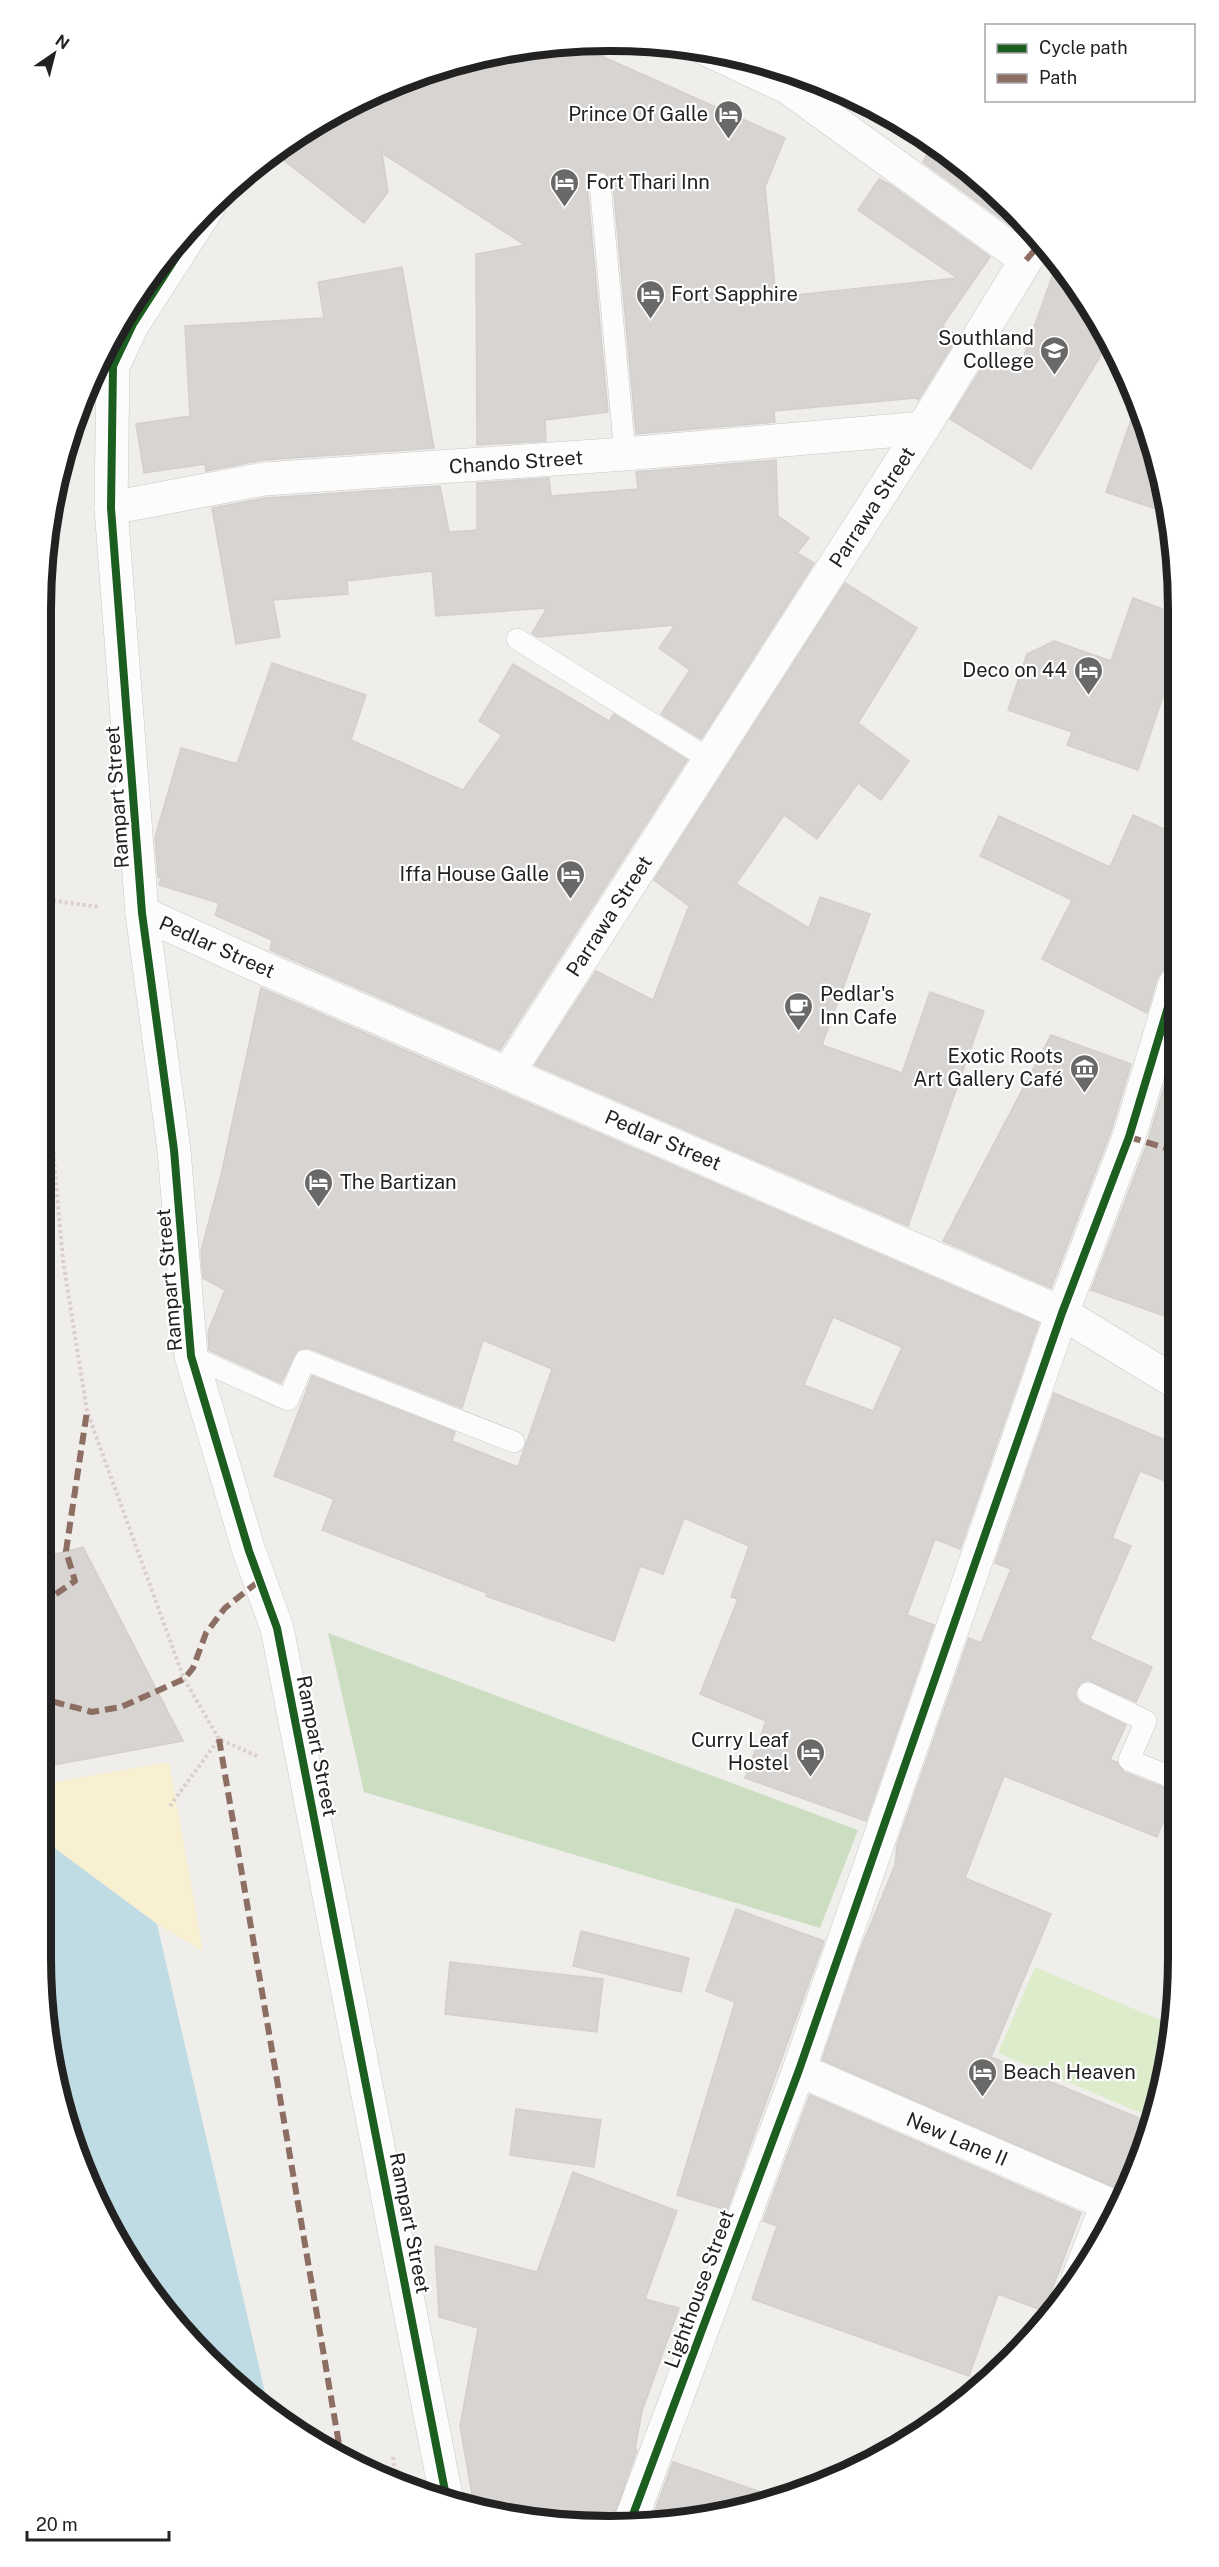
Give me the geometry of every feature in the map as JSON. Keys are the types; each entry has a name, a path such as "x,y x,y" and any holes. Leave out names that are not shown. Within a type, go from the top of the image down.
{"street":[{"name":"Parrawa Street","path":"508,1073 923,428 1033,252 787,87 748,69"},
{"name":"Rampart Street","path":"174,260 133,324 113,366 111,508 142,913 174,1150 191,1356 249,1551 277,1628 446,2491"},
{"name":"Chando Street","path":"111,508 264,480 625,454 923,428"},
{"name":"Pedlar Street","path":"142,913 263,968 1062,1313 1168,1378"},
{"name":"Lighthouse Street","path":"633,2515 799,2070 1062,1313 1129,1137 1168,1007"},
{"name":"New Lane II","path":"799,2070 1109,2204"}],"lane":[{"path":"600,184 625,454"},
{"path":"517,639 709,759"},
{"path":"191,1356 288,1400 305,1360 513,1442"},
{"path":"1088,1693 1146,1721 1129,1760 1168,1776"},
{"path":"1089,2244 1109,2204"}],"path":[{"path":"51,901 142,913"},
{"path":"51,1133 63,1261 87,1411 184,1678 219,1739 170,1806"}],"green space":[{"path":"328,1633 858,1830 820,1928 364,1792"},
{"path":"1035,1967 1164,2022 1157,2066 1145,2115 998,2053"}],"sand":[{"path":"169,1762 203,1951 157,1924 51,1845 51,1783"}],"water":[{"path":"51,1845 157,1924 266,2398 215,2352 166,2297 126,2237 94,2171 70,2102 56,2030 51,1958"}],"building":[{"path":"596,51 600,53 599,55 785,138 765,187 776,297 957,278 858,210 879,179 990,257 942,326 958,336 918,400 916,398 774,411 775,422 636,434 613,183 606,173 598,171 589,178 587,185 608,412 545,420 546,441 477,445 476,254 525,245 382,153 388,192 364,223 285,161 295,148 330,126 362,109 430,81 501,62 537,56"},
{"path":"929,151 978,190 1012,224 1011,226 923,162"},
{"path":"402,267 434,448 263,460 206,471 205,464 144,473 136,424 190,416 185,326 324,318 318,282"},
{"path":"1054,271 1074,299 1104,351 1031,469 950,419 990,355 1018,372"},
{"path":"1133,416 1149,465 1158,510 1106,492"},
{"path":"776,460 778,516 809,538 797,553 814,563 701,739 661,714 690,670 659,648 675,625 538,637 532,633 547,608 436,616 432,571 347,581 348,594 273,600 280,637 236,644 212,508 266,498 440,486 449,532 477,530 477,483 549,478 551,496 638,489 636,472"},
{"path":"845,583 917,628 858,723 909,761 881,800 858,783 817,839 784,815 736,884 809,928 820,897 870,914 822,1045 902,1073 930,992 984,1011 908,1226 535,1065 596,971 653,1000 689,906 654,880"},
{"name":"Deco on 44","path":"1133,598 1168,611 1168,682 1138,770 1067,745 1072,732 1008,710 1027,654 1054,641 1111,661"},
{"path":"272,663 366,695 351,740 463,790 502,735 479,721 513,664 609,721 614,714 687,760 500,1050 270,950 272,940 215,915 219,903 159,885 161,878 158,877 155,837 181,748 237,764"},
{"path":"1133,815 1168,831 1168,968 1163,970 1157,978 1147,1013 1042,959 1072,900 980,856 999,816 1110,867"},
{"path":"261,988 1039,1323 960,1549 935,1539 907,1615 934,1625 866,1821 745,1778 766,1721 700,1694 738,1599 731,1597 749,1546 684,1518 663,1574 640,1566 614,1641 486,1596 487,1593 322,1530 334,1499 274,1476 312,1376 455,1432 452,1441 518,1467 552,1369 483,1340 462,1408 309,1348 297,1350 281,1383 209,1350 208,1332 225,1290 203,1278 201,1251 221,1175","holes":["833,1317 902,1347 873,1411 804,1385"]},
{"path":"1051,1035 1131,1064 1111,1131 1051,1288 943,1241"},
{"path":"1167,1077 1168,1317 1091,1290 1147,1144"},
{"path":"1054,1393 1168,1441 1168,1482 1140,1471 1112,1538 1131,1546 1090,1639 1152,1667 1136,1702 1088,1680 1080,1683 1075,1693 1077,1700 1082,1704 1126,1725 1110,1760 1117,1762 1124,1772 1168,1789 1168,1810 1157,1837 1004,1776 965,1878 1051,1914 991,2057 1143,2120 1117,2189 822,2060 859,1953 895,1865 897,1845 969,1638 981,1643 1011,1569 995,1563"},
{"path":"83,1547 183,1741 54,1765 51,1761 51,1555"},
{"path":"736,1909 824,1941 727,2210 677,2195 735,2002 706,1991"},
{"path":"581,1931 689,1958 681,1992 573,1966"},
{"path":"450,1962 603,1979 597,2032 445,2014"},
{"path":"810,2095 1081,2213 1046,2305 1042,2310 998,2294 969,2376 752,2299 777,2226 763,2221"},
{"path":"516,2109 601,2120 594,2167 510,2155"},
{"path":"573,2172 677,2211 645,2299 679,2308 642,2411 635,2449 637,2450 614,2516 537,2511 473,2499 460,2426 478,2328 439,2317 435,2246 537,2272"},
{"path":"673,2462 765,2493 718,2505 654,2514"}],"marked path":[{"path":"1026,260 1036,249"},
{"path":"1129,1137 1168,1149"},
{"path":"51,1597 75,1581 66,1551 87,1411"},
{"path":"51,1701 92,1712 121,1707 184,1679 193,1668 206,1633 225,1608 259,1581"},
{"path":"219,1739 339,2446"}],"cycle path":[{"path":"174,260 133,324 113,366 111,508 142,913 174,1150 191,1356 249,1551 277,1628 445,2491"},
{"path":"633,2515 799,2070 1062,1313 1129,1137 1168,1007"}],"place":[{"name":"Prince Of Galle","path":"729,140"},
{"name":"Fort Thari Inn","path":"565,208"},
{"name":"Fort Sapphire","path":"650,320"},
{"name":"Southland College","path":"1055,376"},
{"name":"Deco on 44","path":"1088,696"},
{"name":"Iffa House Galle","path":"570,900"},
{"name":"Pedlar's Inn Cafe","path":"799,1032"},
{"name":"Exotic Roots Art Gallery Café","path":"1084,1094"},
{"name":"The Bartizan","path":"319,1208"},
{"name":"Curry Leaf Hostel","path":"810,1778"},
{"name":"Beach Heaven","path":"982,2098"}]}
